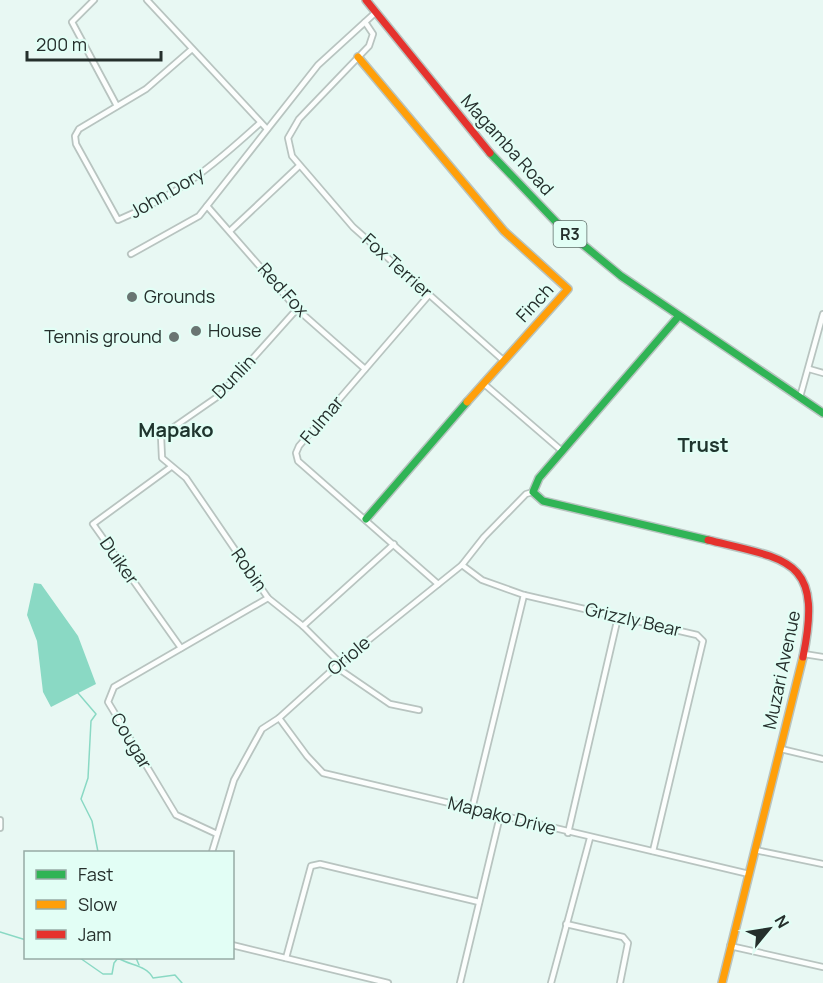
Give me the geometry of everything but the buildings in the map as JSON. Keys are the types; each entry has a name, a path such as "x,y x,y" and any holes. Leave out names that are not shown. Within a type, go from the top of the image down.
{"main road":[{"name":"Magamba Road","path":"366,0 481,142 556,222 609,268 678,317 823,413"},
{"name":"Finch","path":"358,57 504,231 568,289 503,360 366,519"},
{"path":"533,492 539,478 678,317"},
{"name":"Muzari Avenue","path":"533,492 543,501 774,556 794,566 804,577 810,590 812,614 804,654 722,983"}],"street":[{"path":"94,0 72,22 117,106"},
{"path":"147,0 267,129"},
{"path":"153,6 159,0"},
{"path":"131,254 193,220 207,206 318,65 376,12"},
{"path":"231,230 299,166 292,156 288,138 299,120 369,46 373,34 365,22"},
{"name":"John Dory","path":"192,49 146,89 79,129 75,136 76,144 118,220 153,206 190,184 260,123"},
{"name":"Fox Terrier","path":"299,166 326,193 353,227 503,360"},
{"name":"Red Fox","path":"207,206 231,230 297,309 365,369"},
{"name":"Fulmar","path":"429,295 299,446 296,453 298,461 438,584"},
{"name":"Dunlin","path":"171,467 162,458 161,436 220,395 297,309"},
{"path":"800,397 820,336 823,314"},
{"path":"808,369 823,373"},
{"path":"483,383 562,451"},
{"name":"Robin","path":"171,467 175,467 186,478 268,598 303,626 338,665 390,704 419,710"},
{"name":"Duiker","path":"171,467 93,524 182,648"},
{"name":"Oriole","path":"212,851 234,780 262,729 279,718 338,665 462,565 484,537 526,494 533,492"},
{"path":"303,626 394,544"},
{"name":"Grizzly Bear","path":"462,565 482,580 524,595 697,635 703,641 653,851"},
{"path":"472,809 524,595"},
{"name":"Cougar","path":"217,834 184,821 176,815 108,702 114,687 268,598"},
{"path":"568,833 618,617"},
{"path":"804,654 823,657"},
{"name":"Mapako Drive","path":"279,718 307,756 323,773 568,833 749,874"},
{"path":"781,749 823,759"},
{"path":"460,983 500,816"},
{"path":"0,820 0,828"},
{"path":"551,983 590,838"},
{"path":"754,849 823,864"},
{"path":"286,958 311,866 320,864 479,902"},
{"path":"566,924 623,937 628,943 620,983"},
{"path":"234,945 388,983"},
{"path":"730,946 823,967"}],"shaded area":[{"path":"34,583 41,584 78,636 96,684 51,707 43,692 37,641 27,615"}],"waterway":[{"path":"78,693 96,714 91,721 88,778 81,799 92,821 98,851"},
{"path":"0,932 24,939"},
{"path":"81,959 103,974 112,974 117,959"},
{"path":"120,959 142,968 153,978 175,975 182,983"},
{"path":"136,959 139,965"}],"traffic: fast":[{"path":"490,153 558,224 621,276 823,413"},
{"path":"678,317 539,478 533,492 543,501 708,540"},
{"path":"366,519 467,402"}],"traffic: slow":[{"path":"358,57 504,231 568,289 467,402"},
{"path":"722,983 803,657"}],"traffic: jam":[{"path":"366,0 490,153"},
{"path":"708,540 760,553 794,569 803,582 808,600 808,625 803,657"}],"place":[{"name":"Grounds","path":"132,297"},
{"name":"House","path":"196,331"},
{"name":"Tennis ground","path":"174,337"}],"district":[{"name":"Mapako","path":"176,430"},
{"name":"Trust","path":"703,445"}]}
